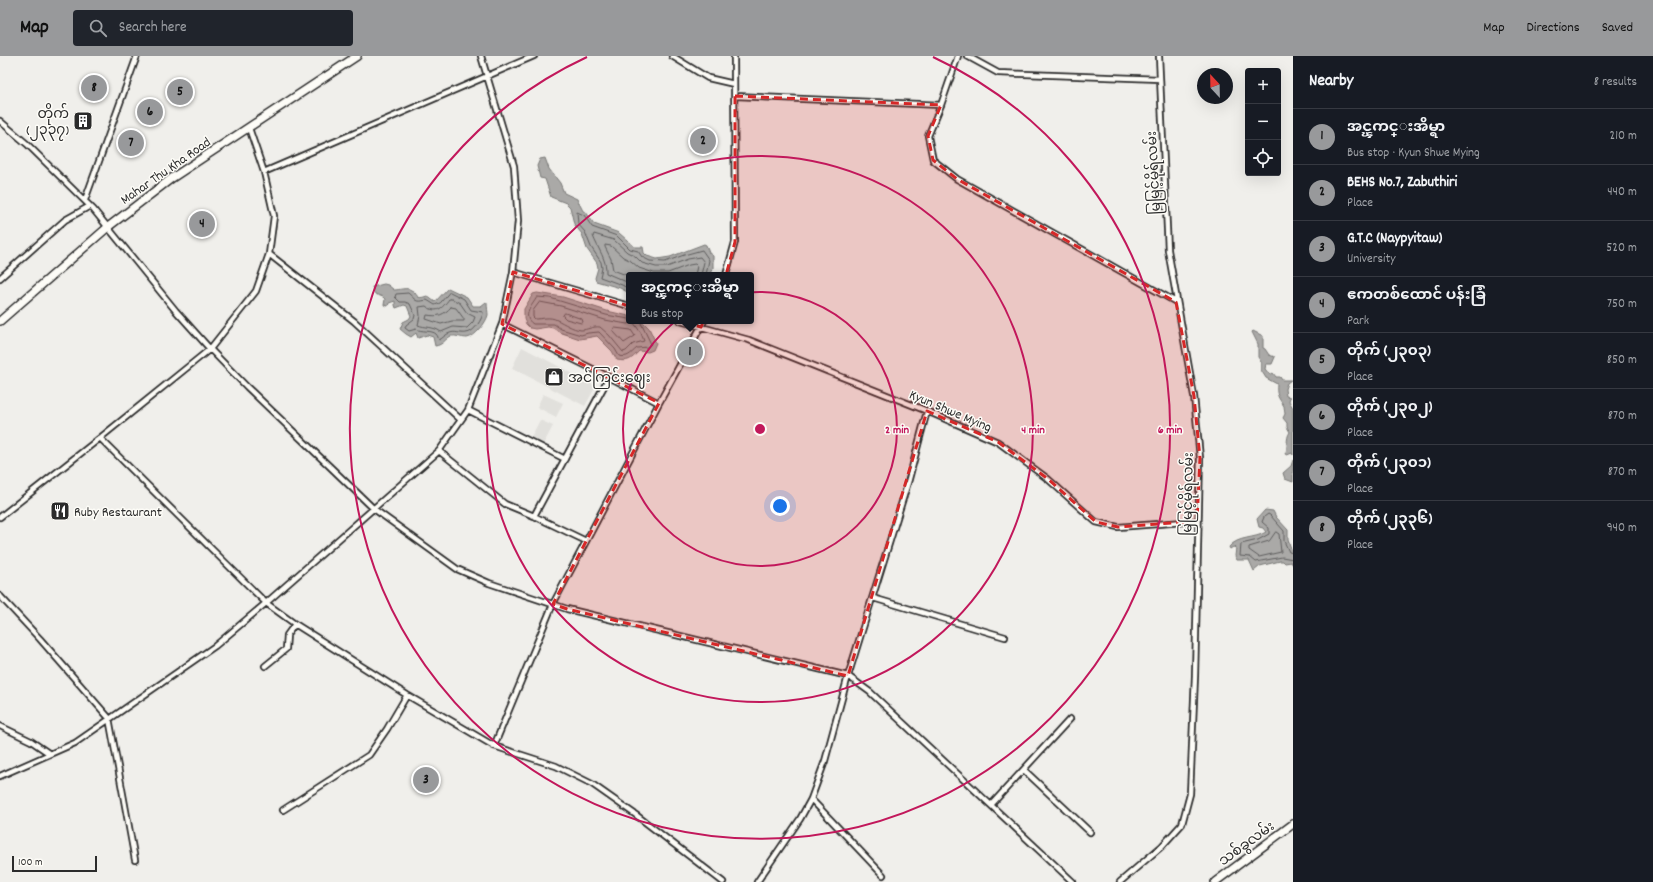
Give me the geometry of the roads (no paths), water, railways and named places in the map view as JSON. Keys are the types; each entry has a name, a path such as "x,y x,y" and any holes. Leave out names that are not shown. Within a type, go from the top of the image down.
{"main road":[{"name":"Mahar Thu Kha Road","path":"0,321 108,227 172,178 357,56"},
{"name":"သစ်ခွလမ်း","path":"1215,882 1293,824"}],"street":[{"path":"85,200 137,56"},
{"path":"0,776 75,743 215,646 439,451 460,419 468,410 502,324 513,272 518,221 514,166 481,56"},
{"path":"264,172 534,56"},
{"path":"672,56 708,78 734,84"},
{"path":"727,272 735,242 734,56"},
{"path":"958,56 941,105 928,136 933,160 957,179 1176,302"},
{"path":"967,56 998,73 1160,79"},
{"name":"မြမြင့်မိုရ်လမ်း","path":"1120,882 1162,846 1182,824 1190,794 1195,676 1197,521 1200,458 1194,396 1176,302 1168,250 1159,56"},
{"path":"735,96 941,105"},
{"path":"0,121 28,144 85,200 176,311 247,387 374,509 457,569 489,583 567,609 848,676 870,692 1073,882"},
{"path":"0,517 210,349 256,291 269,254 274,216 264,172 249,128"},
{"path":"0,278 65,220 90,206"},
{"path":"269,254 354,320 460,419"},
{"path":"513,272 626,305"},
{"path":"502,324 659,403"},
{"name":"Kyun Shwe Mying","path":"690,324 749,340 927,411 998,442 1048,479 1096,522 1118,526 1197,521"},
{"path":"494,746 553,604 702,324"},
{"path":"534,516 609,377"},
{"path":"468,410 565,459"},
{"path":"758,882 800,819 811,799 825,761 848,676 907,486 927,411"},
{"path":"100,438 266,603 295,624 408,695 494,746 556,766 592,784 636,815 723,882"},
{"path":"439,451 505,504 586,541"},
{"path":"0,596 109,718 135,860"},
{"path":"873,598 1005,637"},
{"path":"265,666 286,649 287,636 295,624"},
{"path":"283,810 369,755 408,695"},
{"path":"991,805 1070,719"},
{"path":"0,726 31,741 50,754"},
{"path":"1024,770 1090,832"},
{"path":"811,799 883,875"}],"water":[{"path":"545,158 549,169 560,183 564,193 577,199 583,211 586,212 594,224 619,233 635,247 643,247 644,253 647,256 657,259 670,257 704,244 706,245 709,253 713,256 713,268 711,272 626,272 626,291 596,281 595,278 598,268 597,263 587,249 582,234 574,224 570,207 566,203 551,197 545,179 540,178 537,166 540,159"},
{"path":"384,284 388,285 394,290 409,289 420,298 427,296 435,302 448,288 467,297 473,306 481,306 486,302 488,315 480,329 470,337 451,336 435,346 433,337 427,335 418,338 416,333 411,337 400,329 403,322 411,316 407,306 404,305 396,308 395,301 389,303 388,306 384,305 385,299 375,294 372,287"},
{"path":"537,293 563,297 626,315 626,324 645,324 649,328 656,343 653,350 648,352 639,351 631,358 624,361 617,360 612,351 597,336 580,339 559,332 553,328 530,328 524,319 524,309 533,294"},
{"path":"1253,331 1263,336 1263,348 1269,355 1275,357 1272,364 1266,364 1265,369 1270,375 1273,373 1276,377 1280,377 1282,380 1291,380 1287,383 1285,389 1286,396 1290,397 1289,401 1293,408 1293,455 1292,453 1287,455 1285,454 1290,432 1287,427 1287,423 1283,418 1285,414 1284,406 1278,396 1277,384 1266,378 1261,370 1261,362 1258,357 1258,344 1252,332"},
{"path":"1293,460 1293,482 1285,479 1283,473 1291,466"},
{"path":"1265,510 1273,511 1276,517 1288,530 1288,540 1293,554 1293,565 1291,562 1285,563 1280,561 1260,566 1254,571 1249,560 1237,560 1235,556 1236,548 1233,547 1230,549 1229,547 1237,541 1266,532 1263,528 1259,527 1257,519"}],"place":[{"name":"တိုက် (၂၃၃၆)","path":"94,88"},
{"name":"တိုက် (၂၃၀၃)","path":"180,92"},
{"name":"တိုက် (၂၃၀၂)","path":"150,112"},
{"name":"တိုက် (၂၃၃၇)","path":"83,121"},
{"name":"BEHS No.7, Zabuthiri","path":"703,141"},
{"name":"တိုက် (၂၃၀၁)","path":"131,143"},
{"name":"ဧကတစ်ထောင် ပန်းခြံ","path":"202,224"},
{"name":"အင္ၾကင္းအိမ္ရာ","path":"690,352"},
{"name":"အင်ကြင်းဈေး","path":"554,377"},
{"name":"Ruby Restaurant","path":"60,511"},
{"name":"G.T.C (Naypyitaw)","path":"426,780"}]}
